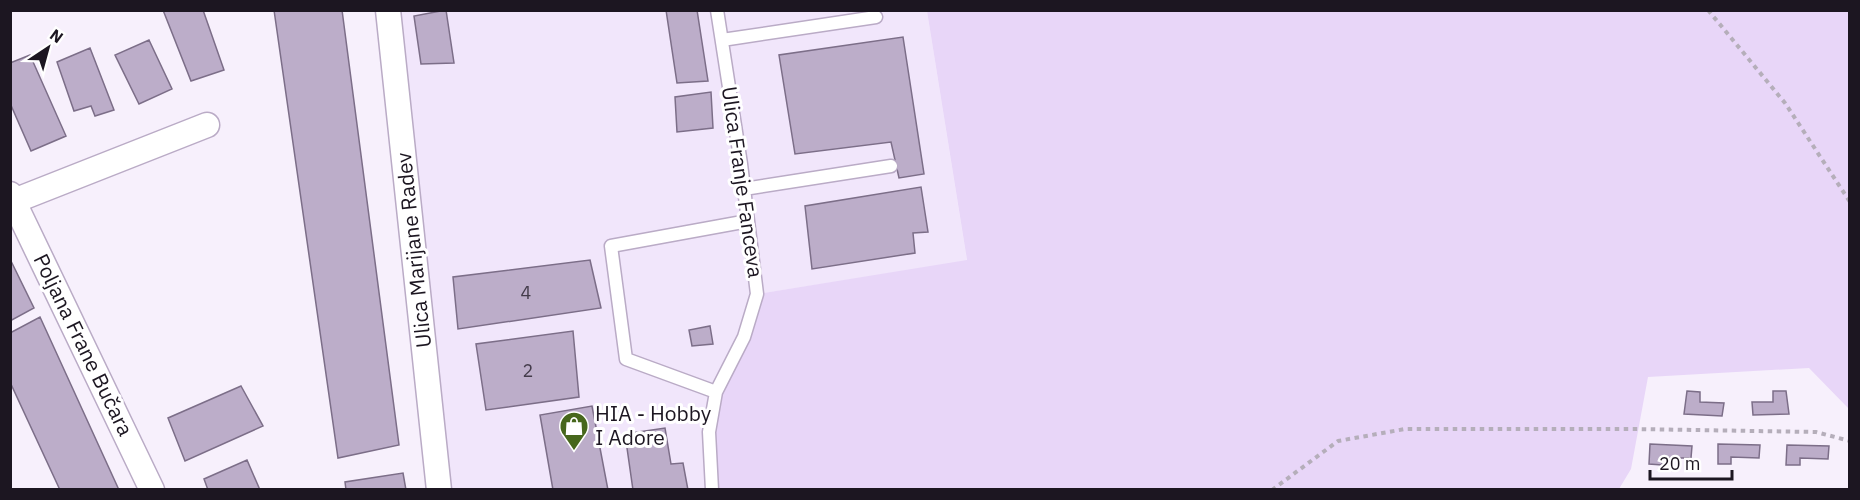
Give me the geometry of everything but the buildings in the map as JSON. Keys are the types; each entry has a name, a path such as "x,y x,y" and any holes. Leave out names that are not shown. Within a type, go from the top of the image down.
{"street":[{"name":"Ulica Marijane Radev","path":"388,10 440,489"},
{"name":"Poljana Frane Bučara","path":"152,489 12,197 207,125"}],"lane":[{"name":"Ulica Franje Fanceva","path":"712,489 709,432 716,392 744,337 757,294 717,10"},
{"path":"722,40 876,17"},
{"path":"744,189 891,166"},
{"path":"716,392 626,358 611,246 748,220"}],"path":[{"path":"1708,10 1785,104 1850,202"},
{"path":"1272,489 1338,441 1405,429 1816,432 1850,441"}],"shaded area":[{"path":"390,11 927,11 967,261 757,294 712,489 440,489"},
{"path":"927,11 1849,11 1849,409 1809,368 1648,377 1631,469 1619,489 712,490 716,392 757,294 967,260"}],"place":[{"name":"HIA - Hobby I Adore","path":"574,452"}]}
